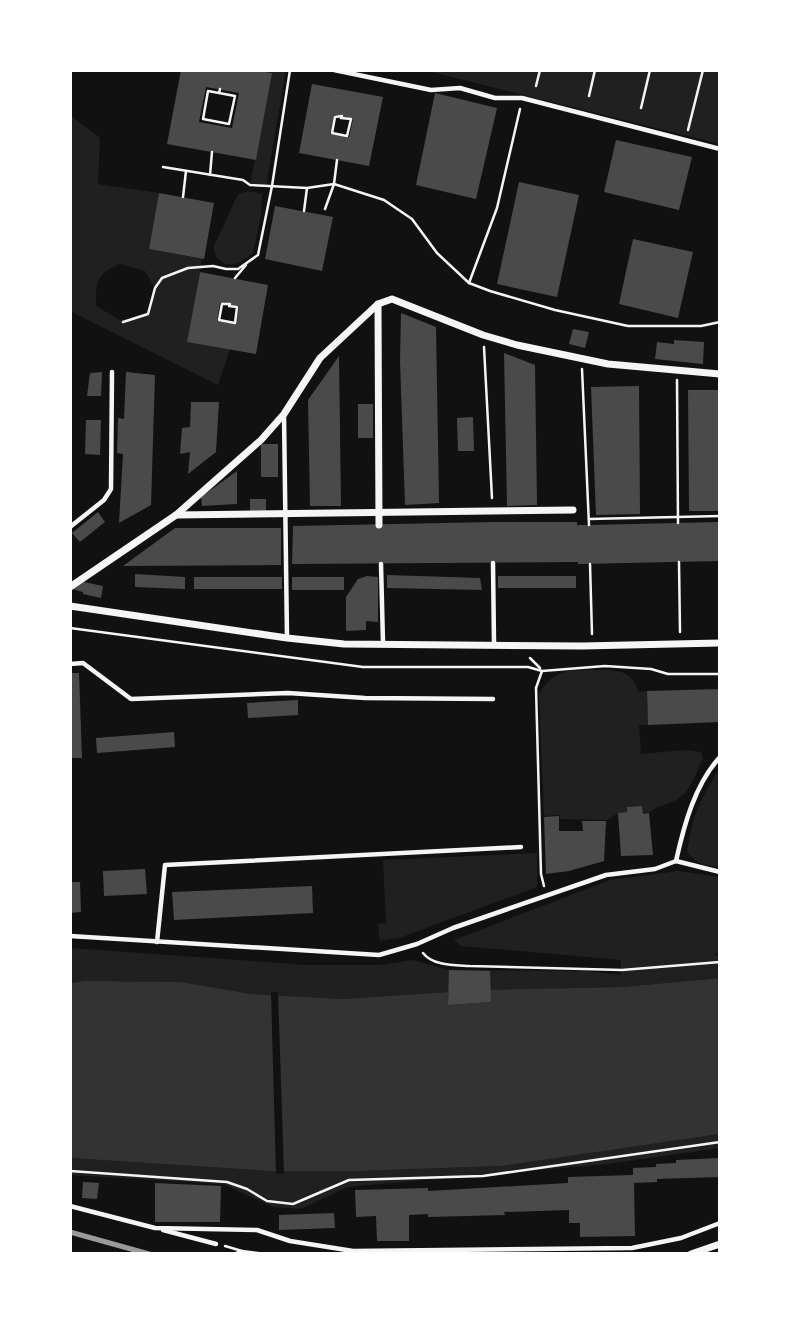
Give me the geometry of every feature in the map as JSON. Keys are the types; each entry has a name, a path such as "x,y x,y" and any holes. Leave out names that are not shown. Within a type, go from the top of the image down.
{"street":[{"path":"70,587 176,515 261,440 284,414 320,358 379,304 392,299 483,335 578,358 608,364 720,374"},
{"path":"379,304 379,525"},
{"path":"176,515 573,510"},
{"path":"70,606 344,644 720,643"},
{"path":"691,1254 720,1244"}],"lane":[{"path":"334,70 431,90 460,89 495,98 522,99 720,149"},
{"path":"70,527 104,500 111,489 112,372"},
{"path":"284,414 287,638"},
{"path":"492,563 494,644"},
{"path":"381,564 383,643"},
{"path":"70,664 83,663 131,699 288,693 365,698 494,699"},
{"path":"676,860 684,824 701,787 720,757"},
{"path":"157,942 165,865 522,847"},
{"path":"70,936 379,956 606,875 655,869 676,860 720,872"},
{"path":"70,1206 216,1244"},
{"path":"155,1228 257,1230 290,1241 353,1251 485,1252 632,1248 681,1238 720,1223"}],"path":[{"path":"123,322 148,314 162,278 188,268 213,265 238,269 258,255 290,70"},
{"path":"536,86 540,70"},
{"path":"589,96 595,70"},
{"path":"641,108 650,70"},
{"path":"688,130 703,70"},
{"path":"208,91 235,96 229,124 216,124 203,119 208,91"},
{"path":"469,283 497,208 522,99"},
{"path":"335,117 351,119 348,136 341,135 332,133 335,117"},
{"path":"210,175 212,152"},
{"path":"325,209 334,184 337,160"},
{"path":"163,167 243,180 250,186 307,188 334,184 384,200 412,219 436,253 469,283 555,310 628,326 701,326 720,322"},
{"path":"183,197 186,171"},
{"path":"304,211 307,188"},
{"path":"235,278 247,263"},
{"path":"222,304 229,305 237,307 234,323 219,320 222,304"},
{"path":"483,335 492,510"},
{"path":"578,358 589,525"},
{"path":"677,370 678,523"},
{"path":"589,519 720,516"},
{"path":"679,562 680,644"},
{"path":"590,564 593,645"},
{"path":"70,628 363,667 528,667 542,671 605,666 651,669 668,674 720,674"},
{"path":"542,671 536,688 537,759 541,874 546,896"},
{"path":"417,944 428,959 447,964 622,970 720,962"},
{"path":"470,965 471,971"},
{"path":"70,1171 227,1182 247,1189 267,1201 293,1204 349,1180 483,1176 720,1142"},
{"path":"216,1244 265,1254"},
{"path":"233,1254 242,1251"}],"shaded area":[{"path":"272,70 286,70 266,186 250,185"},
{"path":"424,70 720,70 720,144"},
{"path":"70,115 100,138 98,184 159,193 149,249 202,259 187,342 230,349 218,385 70,311","holes":["120,264 145,271 155,288 148,314 123,322 96,306 97,285 106,271"]},
{"path":"248,191 262,194 261,216 253,253 238,263 224,263 216,255 214,246 238,194"},
{"path":"576,670 607,670 628,675 639,692 647,691 648,725 639,725 641,754 684,750 701,752 703,758 683,795 648,813 643,814 642,806 627,807 627,812 618,813 608,820 544,816 539,695 545,685 559,674"},
{"path":"720,768 720,868 699,863 687,853 698,808"},
{"path":"537,853 537,887 399,938 380,941 378,924 386,923 383,860"},
{"path":"678,871 720,877 720,951 713,955 720,956 720,978 622,987 448,992 342,999 251,994 181,982 70,983 70,948 308,965 380,965 412,960 449,970 587,971 621,975 621,960 461,946 454,940 610,880"},
{"path":"720,978 720,1134 501,1166 270,1171 70,1158 70,983 181,982 251,994 342,999 448,992 449,1005 490,1002 490,990 622,987"},
{"path":"720,1134 720,1148 607,1164 347,1187 301,1209 273,1207 223,1184 70,1175 70,1158 270,1171 501,1166"}],"pier":[{"path":"271,992 278,992 284,1174 276,1174"}],"building":[{"path":"181,70 253,70 272,73 256,160 167,144","holes":["206,87 239,93 232,128 199,122"]},
{"path":"312,84 383,97 369,166 299,153","holes":["334,115 353,119 349,137 330,134"]},
{"path":"435,93 497,108 476,199 416,185"},
{"path":"616,140 692,157 679,210 604,192"},
{"path":"519,182 579,195 557,297 497,284"},
{"path":"159,193 214,203 204,259 149,249"},
{"path":"275,206 333,217 322,271 265,259"},
{"path":"633,239 693,252 678,318 619,304"},
{"path":"200,272 268,285 256,354 187,342","holes":["220,303 239,306 236,324 217,321"]},
{"path":"401,313 436,327 439,503 405,505"},
{"path":"573,329 589,332 585,348 569,344"},
{"path":"674,340 704,342 703,364 655,359 657,342 674,344"},
{"path":"504,353 535,365 537,505 507,506"},
{"path":"339,356 341,506 310,506 308,400"},
{"path":"102,372 101,396 87,396 90,373"},
{"path":"126,372 155,375 151,505 119,523 123,454 117,453 118,418 124,419"},
{"path":"639,386 640,514 596,515 591,387"},
{"path":"688,390 720,390 720,511 689,511"},
{"path":"191,402 219,402 216,452 188,474 190,452 180,454 182,428 190,427"},
{"path":"358,404 373,404 373,438 358,438"},
{"path":"473,417 474,451 458,451 457,418"},
{"path":"86,420 101,420 100,455 85,454"},
{"path":"261,444 278,444 278,477 261,477"},
{"path":"237,471 237,504 202,506 201,497"},
{"path":"250,499 266,499 266,512 250,511"},
{"path":"98,512 105,522 80,542 72,533"},
{"path":"577,522 577,525 589,525 720,522 720,561 292,564 293,526"},
{"path":"175,528 281,528 281,565 123,566"},
{"path":"135,574 185,577 185,589 135,587"},
{"path":"387,575 480,578 482,590 387,588"},
{"path":"498,576 576,576 576,588 498,588"},
{"path":"194,577 282,577 282,589 194,589"},
{"path":"292,577 344,577 344,590 292,590"},
{"path":"378,577 378,622 366,621 366,630 346,631 346,597 358,579"},
{"path":"84,582 103,586 101,598 72,589"},
{"path":"70,673 79,673 82,758 70,758"},
{"path":"720,689 720,722 648,725 647,691"},
{"path":"298,700 298,715 248,718 247,703"},
{"path":"174,732 175,747 97,753 96,738"},
{"path":"642,806 643,814 649,813 653,855 621,856 618,813 627,812 627,807"},
{"path":"559,816 559,831 583,831 582,821 606,821 604,861 569,871 546,874 544,817"},
{"path":"145,869 147,894 104,896 103,871"},
{"path":"70,882 80,882 81,912 70,913"},
{"path":"312,886 313,913 174,920 172,892"},
{"path":"449,970 490,971 491,1002 448,1005"},
{"path":"720,1158 720,1177 657,1179 657,1182 634,1183 635,1236 580,1237 580,1223 569,1223 569,1210 504,1212 505,1215 409,1215 409,1241 377,1241 376,1216 356,1217 355,1190 428,1188 428,1191 568,1183 568,1177 633,1175 633,1168 656,1167 656,1164 676,1163 676,1160"},
{"path":"83,1182 99,1183 97,1199 82,1198"},
{"path":"155,1183 221,1186 220,1222 155,1222"},
{"path":"334,1213 335,1228 279,1230 279,1215"}],"railway":[{"path":"70,1232 149,1254"}]}
